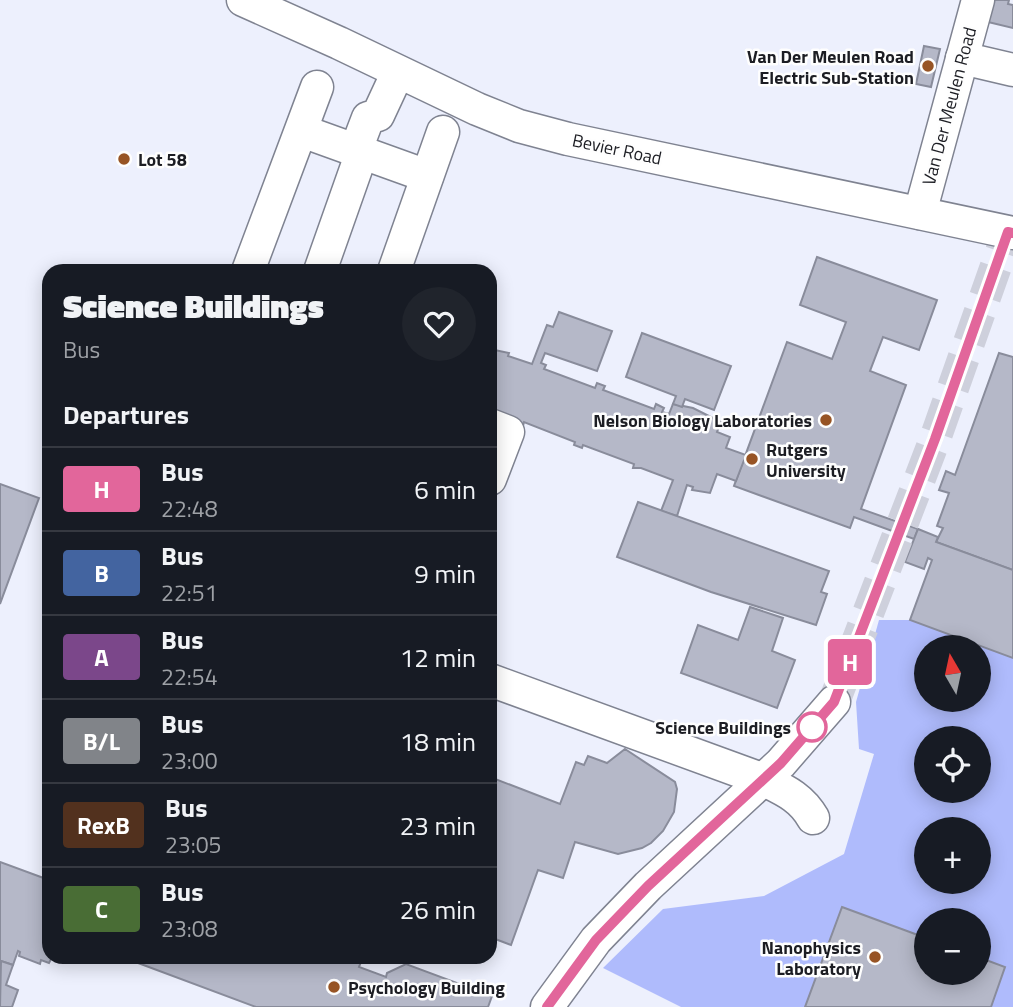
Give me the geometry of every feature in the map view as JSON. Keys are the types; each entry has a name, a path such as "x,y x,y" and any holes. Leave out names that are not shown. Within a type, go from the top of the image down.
{"street":[{"name":"Bevier Road","path":"243,0 519,126 568,139 1013,233"},
{"name":"Van Der Meulen Road","path":"920,213 978,0"},
{"path":"962,58 1013,70"},
{"path":"322,264 362,152 374,145 382,122 378,115 398,72"},
{"path":"251,264 317,88"},
{"path":"302,131 427,176"},
{"path":"396,264 443,132"},
{"path":"497,428 508,432 497,455"},
{"path":"497,683 764,780 792,793 806,805 813,818"},
{"path":"547,1007 596,940 648,886 781,763 834,702"}],"shaded area":[{"path":"879,620 910,620 951,635 914,635 914,712 991,712 991,650 1013,658 1013,1007 681,1007 603,968 663,909 764,896 844,854 874,754 859,749 856,702"}],"building":[{"path":"993,0 1009,0 1008,4 1013,5 1013,28 988,22"},
{"name":"Van Der Meulen Road Electric Sub-Station","path":"924,46 940,49 931,87 916,84"},
{"name":"Nelson Biology Laboratories","path":"817,257 937,300 919,350 883,337 870,371 906,385 861,509 918,529 914,539 854,517 850,528 734,486 787,342 832,359 846,322 800,305"},
{"name":"Nelson Biology Laboratories","path":"559,312 612,331 597,371 545,353 541,363 546,365 544,369 595,388 597,383 605,386 603,390 654,409 656,404 664,408 662,412 669,414 673,404 693,408 721,422 717,432 730,437 726,448 746,455 736,481 717,474 710,493 692,490 693,487 687,485 677,516 661,511 673,480 641,468 633,468 634,464 583,445 582,448 574,445 575,442 524,422 523,426 497,417 497,350 532,364 547,325 553,327"},
{"name":"Nelson Biology Laboratories","path":"642,333 731,366 714,410 685,399 682,407 673,404 676,396 626,377"},
{"path":"999,353 1013,357 1013,570 936,542 943,528 937,526 949,493 939,490 946,471 955,475"},
{"path":"0,484 39,498 0,604"},
{"path":"638,502 829,571 821,592 827,594 816,625 711,592 617,557"},
{"path":"918,529 938,537 936,542 1013,570 1013,658 991,650 991,635 951,635 910,620 932,560 928,558 924,569 905,562"},
{"path":"750,607 783,618 772,651 795,660 777,708 681,673 698,625 738,640"},
{"path":"625,749 675,782 677,789 674,812 663,831 642,848 618,854 575,842 563,878 538,870 511,945 497,940 497,780 560,804 576,762 584,765 588,756 607,763"},
{"path":"0,862 42,877 42,960 40,964 19,956 18,951 13,965 1,961 0,965"},
{"name":"Nanophysics Laboratory","path":"842,907 914,934 914,985 991,985 991,962 1005,967 991,1007 805,1007"},
{"path":"1,961 13,965 6,985 18,990 12,1007 0,1007"},
{"name":"Psychology Building","path":"141,964 360,964 359,967 386,977 387,973 406,964 492,996 488,1007 256,1007"}],"tunnel":[{"path":"834,702 935,439 1008,232"}],"bus line":[{"name":"H","path":"547,1007 596,940 648,886 781,763 834,702 935,439 1008,232 1013,233"}],"place":[{"name":"Van Der Meulen Road Electric Sub-Station","path":"928,66"},
{"name":"Lot 58","path":"124,159"},
{"name":"Nelson Biology Laboratories","path":"826,420"},
{"name":"Rutgers University","path":"752,459"},
{"name":"Science Buildings","path":"812,727"},
{"name":"Nanophysics Laboratory","path":"875,957"},
{"name":"Psychology Building","path":"334,987"}]}
